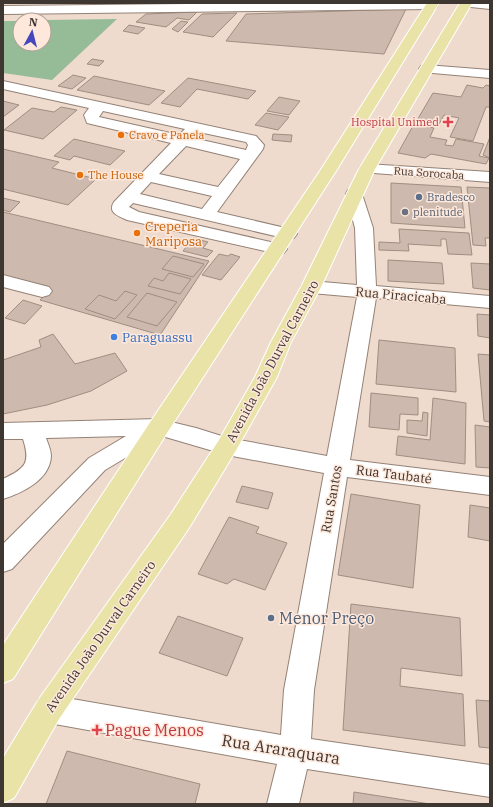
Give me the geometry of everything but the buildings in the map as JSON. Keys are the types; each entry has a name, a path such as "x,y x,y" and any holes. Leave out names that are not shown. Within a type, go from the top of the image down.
{"main road":[{"name":"Avenida João Durval Carneiro","path":"3,787 49,709 180,521 227,446 266,378 281,342 311,287 367,169 466,3"},
{"path":"3,670 159,427 283,242 432,4"}],"street":[{"path":"466,3 490,5"},
{"path":"3,10 179,5 432,4"},
{"path":"426,69 490,74"},
{"path":"3,85 251,139 256,145 206,215"},
{"path":"100,106 91,115 92,120 249,156"},
{"path":"195,127 120,206 120,210 133,216 283,242"},
{"name":"Rua Sorocaba","path":"367,169 490,177"},
{"path":"149,177 222,193"},
{"name":"Rua Santos","path":"283,804 295,752 299,690 367,293 364,228 354,194"},
{"path":"130,197 206,215 283,242"},
{"path":"3,281 42,291"},
{"name":"Rua Piracicaba","path":"311,287 367,293 490,302"},
{"path":"3,561 97,464 159,427"},
{"name":"Rua Taubaté","path":"3,431 159,427 196,436 227,446 337,467 490,486"},
{"path":"3,490 26,478 33,471 38,462 39,454 32,431"},
{"name":"Rua Araraquara","path":"49,709 295,752 490,781"}],"green space":[{"path":"117,19 52,80 3,73 3,21 12,21 12,52 52,52 52,20"}],"place":[{"name":"Hospital Unimed","path":"448,122"},
{"name":"Cravo e Panela","path":"121,135"},
{"name":"The House","path":"80,175"},
{"name":"Bradesco","path":"419,197"},
{"name":"plenitude","path":"405,212"},
{"name":"Creperia Mariposa","path":"137,233"},
{"name":"Paraguassu","path":"114,337"},
{"name":"Menor Preço","path":"271,618"},
{"name":"Pague Menos","path":"97,730"}]}
